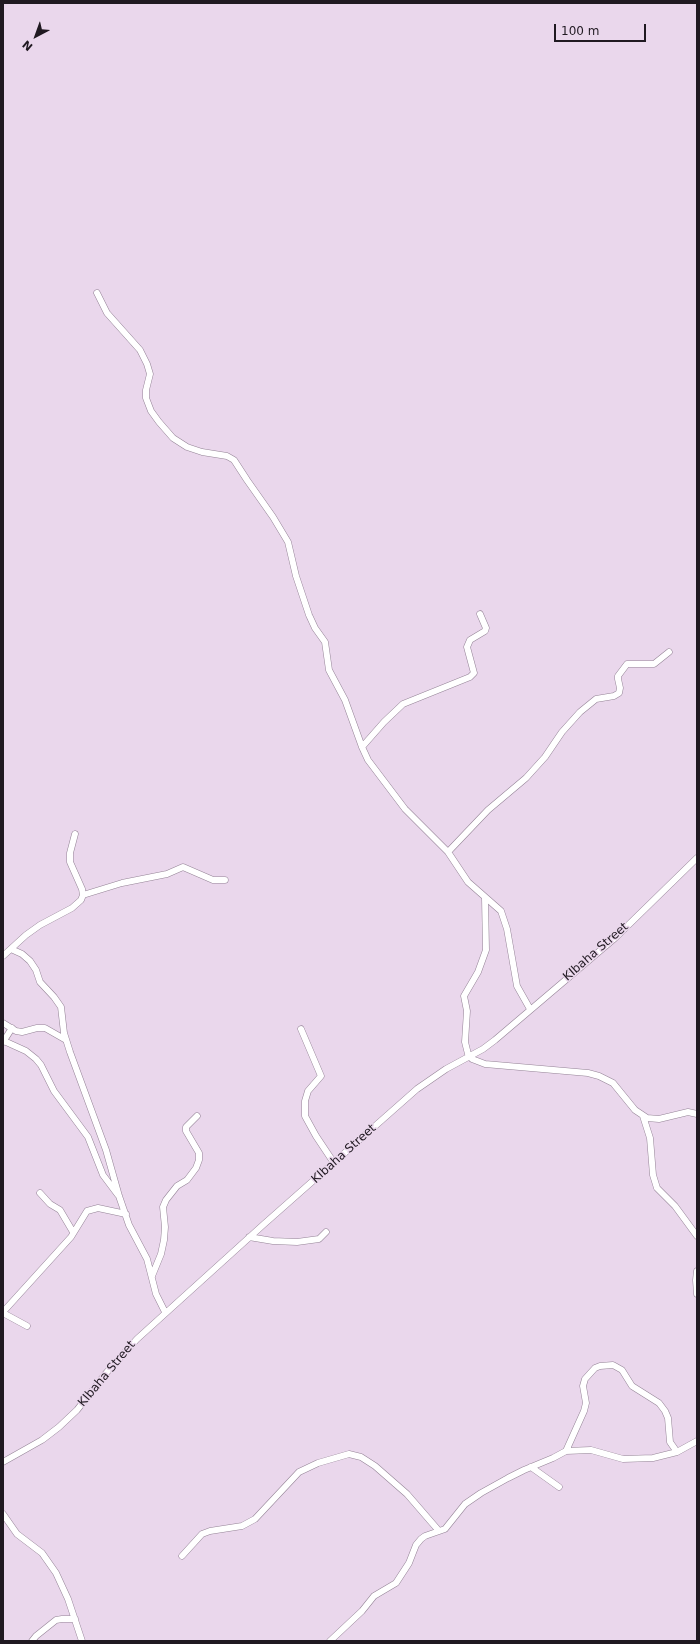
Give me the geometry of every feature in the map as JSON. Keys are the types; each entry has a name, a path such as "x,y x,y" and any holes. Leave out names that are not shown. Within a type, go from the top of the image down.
{"street":[{"path":"97,293 107,313 140,350 147,364 150,374 146,390 146,398 151,411 159,422 173,438 187,447 202,452 227,456 234,460 283,532 288,542 296,576 308,615 325,642 329,670 344,700 368,760 393,795 417,822 448,852 468,882 504,915 510,941 517,986 530,1009"},
{"path":"362,747 384,722 403,704 470,677 474,673 467,647 470,640 485,631 486,628 480,614"},
{"path":"448,852 488,810 526,778 545,757 562,732 580,712 596,699 614,696 618,693 620,688 618,676 627,664 634,663 649,666 654,664 669,652"},
{"path":"75,834 70,853 70,862 79,881 83,895"},
{"name":"KIbaha Street","path":"3,1462 42,1440 59,1428 77,1410 118,1359 165,1312 217,1267 248,1237 417,1089 446,1069 470,1057 489,1045 615,938 697,858"},
{"path":"3,956 26,935 40,925 78,904 83,895 145,877 167,874 183,867 213,880 225,880"},
{"path":"485,898 486,950 478,972 466,991 464,999 467,1012 465,1042 470,1057 485,1064 588,1073 599,1076 613,1083 634,1110 643,1116 659,1119 688,1112 697,1114"},
{"path":"11,949 22,954 30,961 36,970 40,982 58,1001 63,1015 66,1040 106,1150 119,1196 132,1231 148,1260 156,1294 165,1312"},
{"path":"3,1023 22,1032 37,1028 45,1028 66,1040"},
{"path":"12,1028 3,1041 30,1054 41,1065 54,1091 88,1137 103,1175 119,1196"},
{"path":"301,1029 321,1076 308,1092 305,1101 305,1116 334,1163"},
{"path":"152,1276 161,1254 164,1240 165,1227 163,1207 166,1200 177,1186 187,1180 196,1168 199,1160 199,1153 186,1131 186,1127 197,1116"},
{"path":"643,1116 650,1138 653,1175 657,1188 675,1206 697,1236"},
{"path":"40,1193 50,1204 60,1210 73,1232"},
{"path":"27,1326 3,1312 41,1271 73,1232 86,1211 98,1208 126,1214"},
{"path":"248,1237 273,1241 297,1242 319,1238 326,1232"},
{"path":"697,1271 697,1294"},
{"path":"566,1451 584,1411 586,1403 583,1386 585,1380 595,1368 613,1365 622,1370 632,1386 659,1404 665,1411 668,1418 670,1442 677,1452"},
{"path":"330,1641 362,1611 374,1596 396,1583 409,1563 416,1545 421,1539 448,1526 462,1508 476,1496 531,1467 566,1451 591,1450 616,1458 653,1458 677,1452 697,1441"},
{"path":"182,1556 202,1534 210,1531 242,1526 255,1519 300,1472 318,1463 349,1454 361,1457 375,1466 407,1494 439,1531"},
{"path":"531,1467 559,1487"},
{"path":"3,1514 17,1534 42,1553 49,1561 68,1599 82,1641"},
{"path":"32,1641 56,1620 75,1619"}]}
